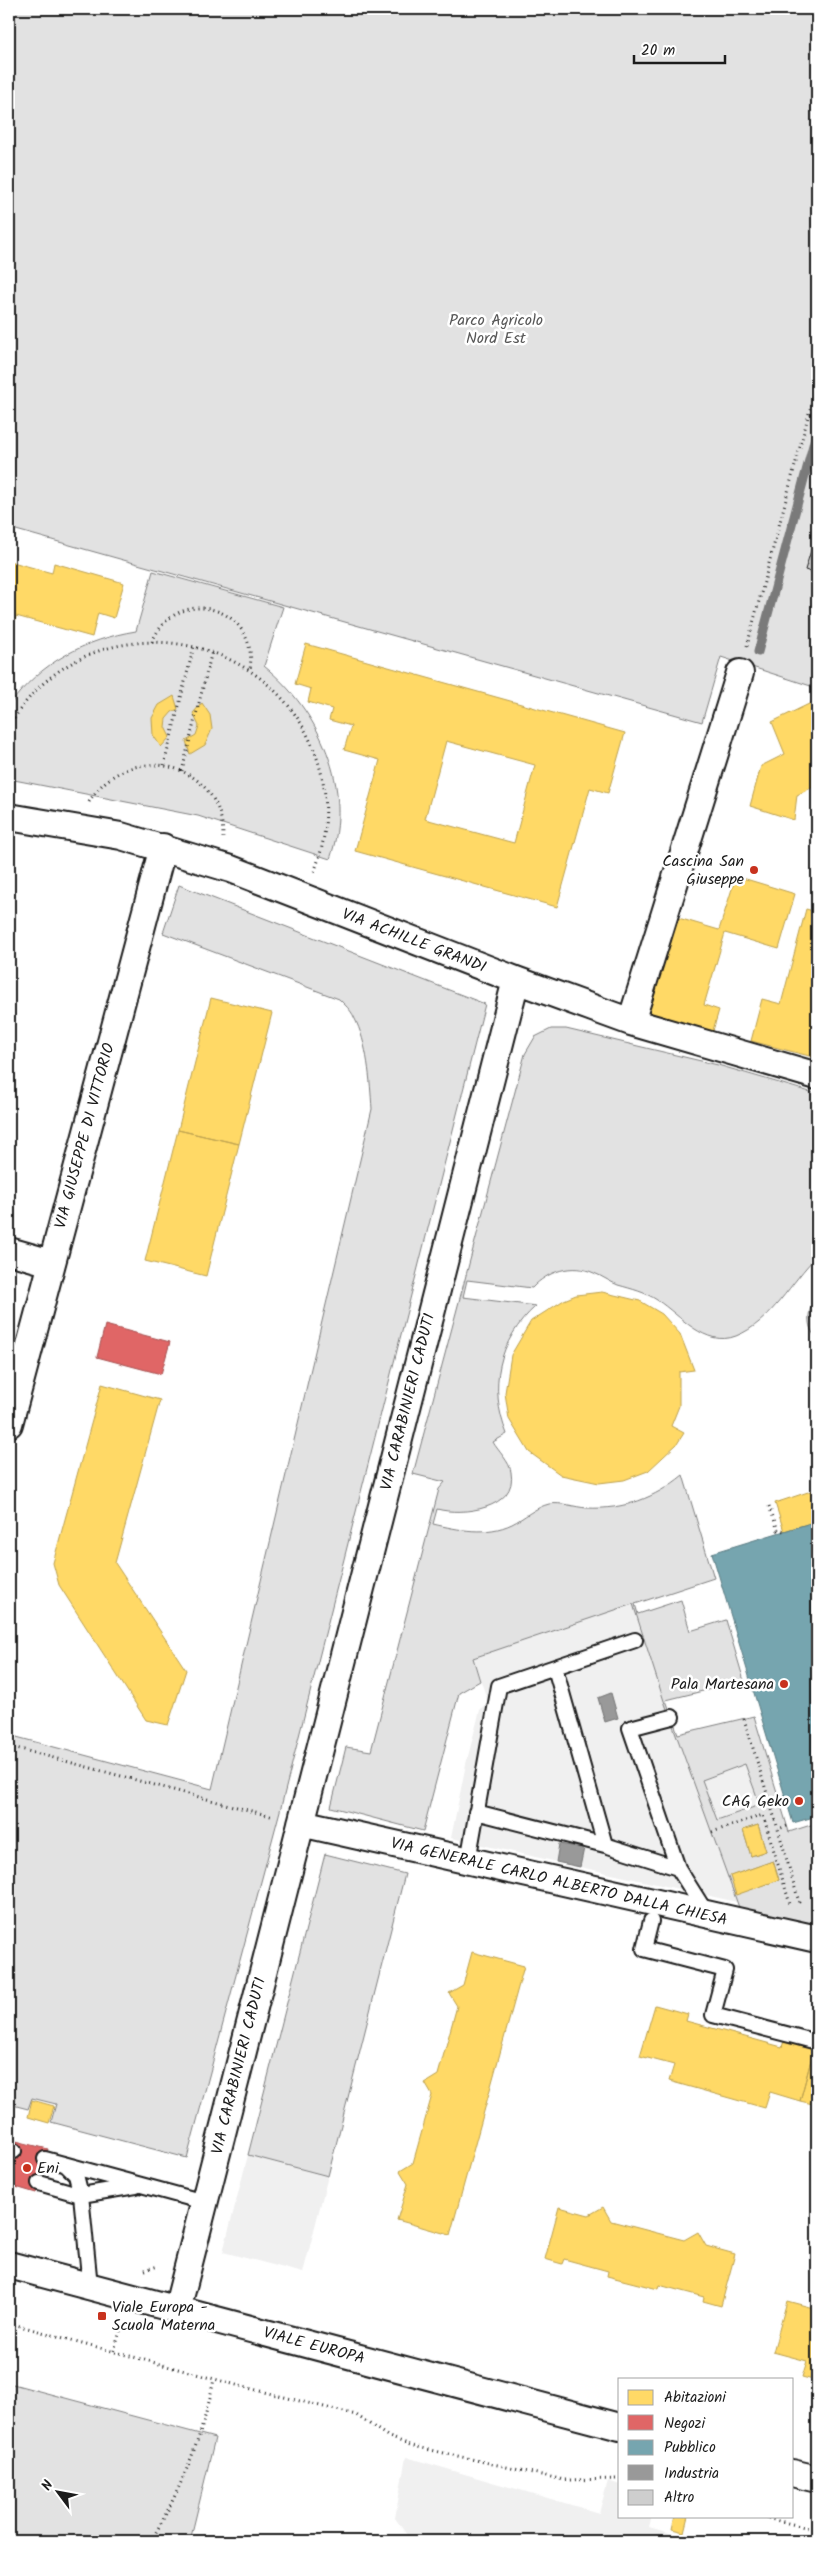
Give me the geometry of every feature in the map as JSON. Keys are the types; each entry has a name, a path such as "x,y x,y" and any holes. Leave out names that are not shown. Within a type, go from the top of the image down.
{"street":[{"path":"631,1022 740,673"},
{"name":"VIA ACHILLE GRANDI","path":"9,817 104,832 231,869 516,980 631,1022 817,1076"},
{"name":"VIA GIUSEPPE DI VITTORIO","path":"9,1424 163,848"},
{"name":"VIA CARABINIERI CADUTI","path":"177,2310 516,980"},
{"path":"9,1251 51,1263"},
{"name":"VIA GENERALE CARLO ALBERTO DALLA CHIESA","path":"301,1824 817,1939"},
{"name":"VIALE EUROPA","path":"9,2265 618,2426"},
{"path":"794,2473 817,2479"}],"lane":[{"path":"468,1861 499,1686 635,1640"},
{"path":"554,1668 605,1845"},
{"path":"672,1717 630,1728 678,1868 707,1915"},
{"path":"476,1812 605,1845 678,1868"},
{"path":"651,1921 644,1949 725,1970 713,2015 817,2042"},
{"path":"45,2159 204,2202"},
{"path":"65,2165 76,2175 81,2195 90,2286"},
{"path":"39,2183 81,2195 141,2186"}],"path":[{"path":"800,9 817,13"},
{"path":"740,673 817,383"},
{"path":"152,642 161,626 181,612 199,608 217,611 233,620 244,634 250,652 250,670"},
{"path":"9,727 35,692 64,669 106,649 152,642 194,646 212,651 250,670 272,687 290,708 310,740 317,757 323,784 326,812 322,849 313,876"},
{"path":"164,765 194,646"},
{"path":"182,771 212,651"},
{"path":"87,806 95,792 116,774 137,766 164,765 182,771 199,783 213,800 222,825 222,841"},
{"path":"9,877 13,893 9,910"},
{"path":"769,1506 778,1530 784,1531"},
{"path":"712,1832 763,1815 791,1905 799,1902 744,1719"},
{"path":"9,1746 301,1824"},
{"path":"778,1829 787,1826"},
{"path":"114,2351 135,2274 162,2264"},
{"path":"9,2323 214,2379 356,2415 366,2420 382,2433 413,2446 564,2480 600,2481 618,2479"},
{"path":"151,2541 178,2492 210,2401 214,2379"},
{"path":"766,2518 817,2530"}],"shaded area":[{"path":"633,1604 664,1701 737,1902 451,1838 466,1764 480,1710 488,1702 473,1658"},
{"path":"745,1764 760,1805 717,1821 702,1780"},
{"path":"248,2155 328,2176 303,2273 223,2252"},
{"path":"406,2457 599,2513 608,2481 618,2484 618,2518 651,2518 649,2527 687,2538 687,2541 411,2541 395,2518"}],"green space":[{"name":"Parco Agricolo Nord Est","path":"9,9 817,9 817,688 721,657 702,722 9,528"},
{"path":"153,571 283,607 264,666 284,684 301,705 316,728 327,753 335,779 338,806 337,832 330,859 198,816 9,779 9,706 34,677 65,655 99,640 136,631"},
{"path":"179,885 485,1004 281,1807 187,2158 51,2122 56,2104 32,2098 28,2109 9,2104 9,1735 212,1789 372,1109 365,1050 353,1014 339,999 163,933"},
{"path":"551,1029 566,1029 718,1065 817,1094 817,1256 771,1311 749,1330 725,1339 703,1334 652,1297 618,1285 586,1270 561,1270 545,1277 532,1288 467,1280 463,1297 536,1306 523,1319 513,1334 505,1349 500,1365 498,1399 507,1434 493,1442 510,1468 511,1484 506,1494 497,1502 486,1507 460,1511 437,1509 433,1524 463,1530 483,1531 502,1528 512,1524 549,1504 587,1508 626,1505 650,1496 683,1475 714,1578 635,1604 638,1614 681,1600 690,1631 726,1620 744,1681 666,1700 678,1734 754,1716 789,1832 817,1823 817,1932 741,1913 664,1701 633,1604 473,1658 480,1681 459,1693 423,1831 331,1807 346,1747 371,1751 439,1489 445,1482 413,1474 525,1054 535,1037","holes":["745,1764 760,1805 717,1820 702,1780","758,1825 766,1851 751,1856 743,1830","773,1861 779,1880 736,1894 731,1876"]},
{"path":"817,1296 817,1339 809,1323 809,1313"},
{"path":"325,1854 405,1874 328,2176 248,2155"},
{"path":"9,2383 215,2438 190,2541 9,2541"}],"building: Abitazioni":[{"path":"9,561 52,573 54,563 124,583 114,618 98,613 92,637 16,616 9,642"},
{"path":"306,644 625,733 608,793 590,788 557,907 355,851 380,760 344,750 351,726 329,720 332,709 308,702 311,689 295,684","holes":["446,741 535,765 514,843 425,819"]},
{"path":"174,696 178,709 172,712 166,719 165,727 170,737 161,747 153,735 152,718 159,705"},
{"path":"813,702 817,710 817,785 797,795 794,820 750,806 761,766 785,754 772,722"},
{"path":"202,703 210,715 212,729 205,745 190,754 186,741 196,735 199,726 193,713"},
{"path":"736,876 795,894 779,949 725,933 704,1005 719,1010 712,1034 645,1014 675,917 719,930"},
{"path":"806,909 817,912 817,1058 751,1041 762,999 781,1004"},
{"path":"211,998 272,1013 239,1144 178,1130"},
{"path":"178,1130 239,1144 206,1276 145,1261"},
{"path":"602,1292 640,1301 662,1314 680,1334 694,1370 679,1372 679,1406 671,1426 684,1433 677,1444 648,1471 624,1480 599,1483 561,1475 529,1452 509,1419 505,1393 511,1355 531,1321 564,1300 576,1295"},
{"path":"102,1384 160,1400 115,1563 186,1670 168,1725 146,1720 59,1585 53,1563"},
{"path":"817,1489 817,1521 784,1531 775,1503"},
{"path":"758,1825 766,1851 751,1856 743,1830"},
{"path":"773,1861 779,1880 736,1895 730,1876"},
{"path":"472,1952 524,1966 450,2235 397,2220 408,2184 400,2171 413,2163 432,2095 425,2083 438,2075 457,2006 449,1993 463,1985"},
{"path":"655,2005 688,2014 686,2021 782,2047 784,2041 814,2049 800,2101 770,2092 765,2108 669,2081 674,2065 640,2056"},
{"path":"814,2049 817,2050 817,2105 800,2101"},
{"path":"32,2100 54,2106 49,2123 28,2117"},
{"path":"559,2207 589,2215 603,2207 611,2221 684,2240 698,2232 706,2246 735,2254 721,2306 703,2301 704,2297 659,2285 658,2289 607,2276 608,2271 564,2259 562,2264 545,2259"},
{"path":"787,2301 817,2309 817,2381 802,2377 807,2361 773,2352"},
{"path":"675,2518 688,2518 684,2532 672,2529"}],"building: Negozi":[{"path":"105,1325 170,1342 161,1374 97,1357"},
{"path":"16,2141 48,2149 36,2193 9,2185 9,2169"}],"building: Pubblico":[{"name":"Pala Martesana","path":"817,1521 817,1816 793,1823 712,1553"}],"building: Industria":[{"path":"611,1693 618,1718 605,1722 598,1698"},
{"path":"559,1844 584,1848 580,1867 556,1862"}],"building: Altro":[{"path":"813,544 817,545 817,574 805,570"}],"waterway":[{"path":"758,652 817,430"}],"place":[{"name":"Cascina San Giuseppe","path":"754,870"},
{"name":"Pala Martesana","path":"784,1684"},
{"name":"CAG Geko","path":"799,1801"},
{"name":"Eni","path":"27,2168"},
{"name":"Viale Europa - Scuola Materna","path":"102,2316"}]}
